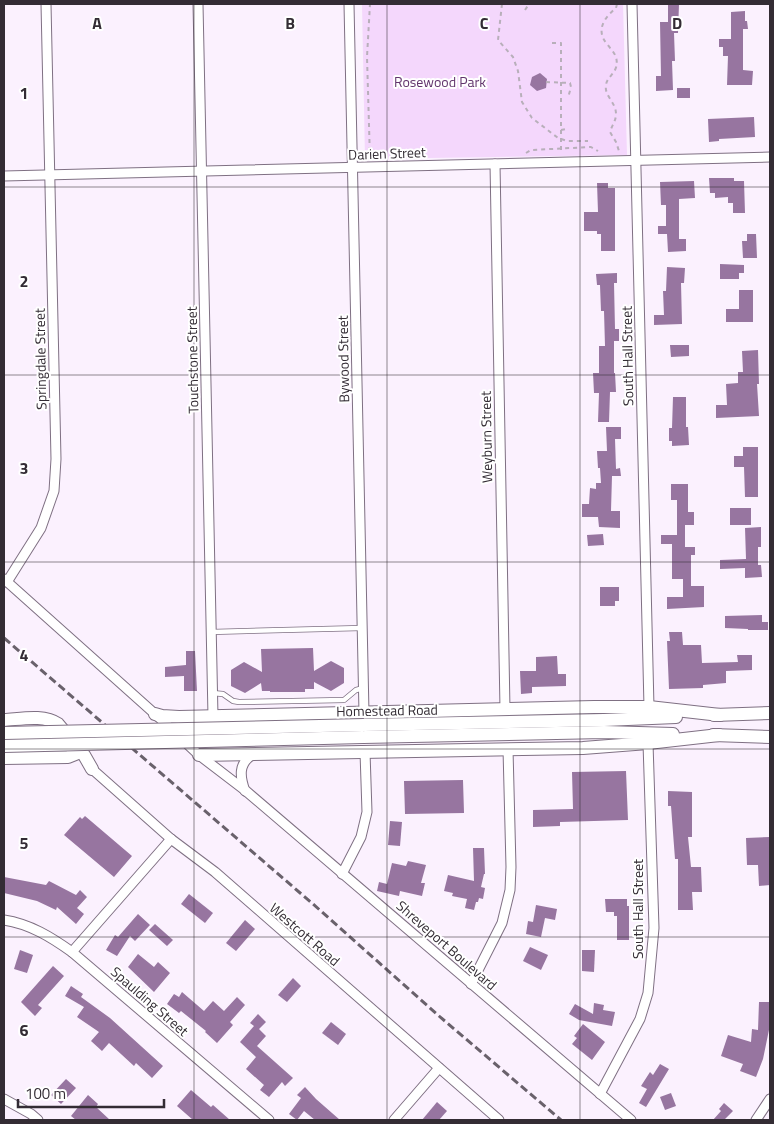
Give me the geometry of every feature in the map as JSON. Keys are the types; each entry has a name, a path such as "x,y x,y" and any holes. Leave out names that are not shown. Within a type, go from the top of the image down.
{"main road":[{"path":"156,714 179,718 213,716 364,725 505,709 648,707 720,714"},
{"name":"Homestead Road","path":"4,733 604,720 770,713"},
{"path":"171,728 175,720 179,718"},
{"path":"4,720 42,719 53,721 58,724 79,748 92,769"},
{"name":"Homestead Road","path":"4,746 364,725 770,737"},
{"path":"198,755 584,748 719,735"},
{"path":"68,757 78,753 79,748"},
{"path":"4,758 68,757 82,762 92,769"}],"street":[{"name":"Springdale Street","path":"5,581 41,528 54,491 56,460 46,4"},
{"name":"Touchstone Street","path":"198,4 213,716"},
{"name":"Bywood Street","path":"349,4 364,725"},
{"name":"South Hall Street","path":"632,4 648,707"},
{"name":"Darien Street","path":"4,176 770,157"},
{"name":"Weyburn Street","path":"495,164 505,709"},
{"name":"Shreveport Boulevard","path":"5,581 156,714 198,755 246,791 630,1120"},
{"name":"South Hall Street","path":"600,1094 640,1020 648,992 654,928 648,743"},
{"path":"471,984 502,922 510,890 508,749"},
{"path":"342,874 361,837 367,812 365,752"},
{"path":"246,791 240,774 244,762 252,755"},
{"name":"Westcott Road","path":"92,769 171,839 215,872 499,1120"},
{"path":"72,952 171,839"},
{"name":"Spaulding Street","path":"4,920 31,927 50,936 72,952 269,1120"},
{"path":"394,1120 439,1068"},
{"path":"4,1099 38,1120"},
{"path":"756,1120 770,1099"}],"lane":[{"path":"211,632 362,628"},
{"path":"212,693 223,694 233,701 239,702 344,700 356,690 364,688"}],"path":[{"path":"370,4 367,57 370,168"},
{"path":"502,4 498,40 512,57 518,71 522,102 532,118 561,139 567,141 588,141"},
{"path":"525,10 529,4"},
{"path":"617,4 616,8 602,24 602,35 616,56 617,67 606,81 605,88 608,96 614,103 616,113 610,132 619,151"},
{"path":"552,43 561,43 561,152"},
{"path":"546,82 570,83 571,87 568,98"},
{"path":"561,130 567,130"},
{"path":"526,153 531,150 591,147 598,151"}],"green space":[{"name":"Rosewood Park","path":"362,4 623,4 627,155 365,159"}],"building":[{"path":"668,4 679,4 678,33 674,33 675,61 672,61 673,90 656,91 656,76 661,76 660,22 668,22"},
{"path":"745,11 745,21 747,21 748,29 743,29 743,70 753,71 752,85 727,85 728,56 723,56 723,47 719,47 719,39 731,39 731,12"},
{"path":"540,73 547,79 546,88 537,91 530,85 532,77"},
{"path":"677,88 690,88 690,98 677,98"},
{"path":"754,117 755,137 719,139 719,141 709,142 708,119"},
{"path":"709,178 734,178 734,181 744,181 745,213 733,213 733,203 728,203 728,197 715,198 715,193 710,193"},
{"path":"694,181 695,198 679,199 679,239 686,239 686,251 668,252 667,234 658,234 658,226 666,226 666,205 661,205 660,182"},
{"path":"597,183 608,183 608,188 615,188 615,251 601,251 601,234 597,234 597,231 584,231 584,212 598,212"},
{"path":"747,234 756,234 757,258 743,258 742,241 747,241"},
{"path":"720,264 744,265 744,273 739,273 739,279 720,279"},
{"path":"667,267 685,268 684,283 681,283 682,324 654,325 654,315 664,315 663,291 666,291"},
{"path":"617,273 617,283 614,283 615,329 619,329 619,341 614,341 616,392 610,392 609,422 598,422 599,393 594,393 593,373 599,373 599,346 605,346 604,311 601,311 600,285 597,285 596,274"},
{"path":"739,290 753,290 753,322 726,322 726,309 739,309"},
{"path":"670,345 689,345 689,356 671,357"},
{"path":"758,350 759,384 757,384 759,416 716,418 716,405 727,405 726,384 738,383 738,372 743,372 742,351"},
{"path":"673,397 686,397 686,427 688,427 689,445 672,446 672,441 669,441 669,428 672,428"},
{"path":"606,427 621,427 621,439 615,439 616,469 620,468 621,476 612,476 611,511 620,511 620,528 599,527 598,517 582,517 582,504 589,504 590,488 596,489 596,483 601,483 597,451 607,451"},
{"path":"743,447 758,447 758,497 745,497 744,467 734,467 734,456 743,456"},
{"path":"671,484 688,484 688,512 694,512 694,525 685,525 685,547 695,547 695,555 691,555 691,586 704,586 704,607 667,609 667,597 683,597 683,579 672,579 672,544 661,544 661,535 677,535 677,500 671,500"},
{"path":"730,508 751,508 751,525 730,525"},
{"path":"761,527 761,547 758,547 758,565 761,565 762,577 745,578 745,568 720,569 720,560 746,559 745,528"},
{"path":"603,534 604,545 588,546 587,535"},
{"path":"600,587 619,587 619,601 615,601 615,606 600,606"},
{"path":"762,615 762,622 768,622 768,630 725,628 725,616"},
{"path":"669,632 682,632 683,645 701,645 702,663 738,662 737,655 752,655 752,670 726,671 726,683 703,685 703,688 669,689 667,641 670,641"},
{"path":"313,648 314,671 331,661 344,668 344,683 331,691 314,682 314,689 305,689 305,692 262,691 261,683 245,693 231,686 231,670 244,662 262,672 261,649"},
{"path":"186,651 195,651 197,691 184,691 184,676 165,677 165,667 186,665"},
{"path":"557,656 558,674 566,674 566,686 532,687 532,693 521,694 520,671 536,671 536,657"},
{"path":"626,771 628,820 560,822 560,826 533,827 533,810 573,809 572,772"},
{"path":"463,780 464,813 405,814 404,781"},
{"path":"668,791 692,792 692,837 688,837 691,867 701,867 702,892 692,892 693,910 678,910 678,859 675,859 671,806 668,806"},
{"path":"85,816 132,856 114,877 64,835 80,817 82,819"},
{"path":"390,821 402,822 400,846 388,845"},
{"path":"770,837 770,885 759,886 758,865 747,865 746,838"},
{"path":"473,848 484,848 485,874 481,887 485,888 483,899 479,898 474,910 465,908 467,899 452,896 453,893 444,891 448,875 474,881"},
{"path":"408,861 426,865 421,883 425,883 422,896 400,891 399,896 377,891 379,882 387,884 392,863 406,866"},
{"path":"4,877 46,885 49,881 76,895 80,890 87,897 77,908 84,914 76,924 57,907 56,910 37,901 4,893"},
{"path":"189,894 213,913 205,923 181,904"},
{"path":"605,899 627,899 627,906 629,906 629,940 617,940 617,916 614,916 614,912 606,912"},
{"path":"536,905 557,909 555,920 545,918 541,937 526,934 528,921 533,922"},
{"path":"138,914 150,925 135,941 130,936 117,956 106,950 115,935 118,937"},
{"path":"245,920 255,929 236,951 226,943"},
{"path":"155,924 173,940 167,946 149,930"},
{"path":"530,947 548,955 541,970 523,961"},
{"path":"20,950 33,955 27,973 14,969"},
{"path":"582,950 595,950 594,972 582,971"},
{"path":"138,954 154,967 158,962 170,973 154,992 128,967"},
{"path":"53,966 64,976 38,1005 42,1008 35,1016 21,1002"},
{"path":"293,978 301,986 287,1002 278,995"},
{"path":"71,986 83,994 81,997 110,1018 163,1066 152,1078 136,1063 134,1066 109,1043 102,1051 91,1041 99,1032 77,1017 84,1007 65,996"},
{"path":"182,992 204,1011 213,1001 224,1011 237,997 245,1005 230,1022 233,1025 217,1043 206,1031 181,1011 179,1013 167,1004 174,994 179,997"},
{"path":"759,1002 770,1002 770,1025 763,1059 756,1077 740,1071 743,1064 721,1056 728,1035 751,1042 752,1029 758,1030"},
{"path":"594,1003 604,1005 603,1010 615,1012 612,1026 579,1020 569,1014 575,1004 593,1014"},
{"path":"258,1014 266,1022 259,1029 266,1036 257,1046 293,1078 285,1086 282,1082 269,1097 260,1090 264,1085 246,1069 256,1057 240,1042 254,1026 250,1023"},
{"path":"331,1022 346,1034 338,1045 322,1033"},
{"path":"583,1024 605,1042 592,1060 572,1044 577,1038 574,1036"},
{"path":"660,1064 669,1069 646,1107 639,1103 647,1089 641,1086 650,1072 653,1075"},
{"path":"66,1079 76,1088 61,1104 51,1095"},
{"path":"305,1087 340,1120 315,1120 304,1111 297,1120 289,1114 301,1098 297,1095"},
{"path":"191,1090 211,1107 213,1105 230,1120 193,1120 177,1106"},
{"path":"671,1093 676,1106 665,1110 660,1097"},
{"path":"88,1095 98,1104 96,1107 110,1120 76,1120 71,1116"},
{"path":"437,1102 447,1111 439,1120 422,1120"},
{"path":"724,1103 733,1111 724,1120 713,1120 721,1111 719,1109"}],"railway":[{"path":"4,638 561,1120"}]}
